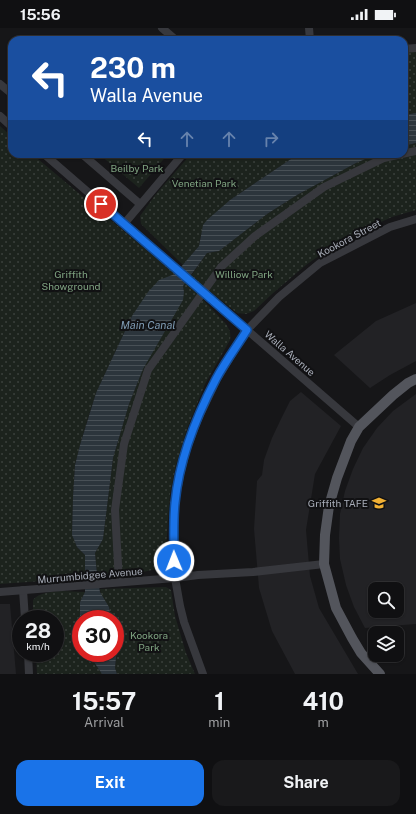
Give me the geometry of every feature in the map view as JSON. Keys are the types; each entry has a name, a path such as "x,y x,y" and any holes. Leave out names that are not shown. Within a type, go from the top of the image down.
{"main road":[{"path":"380,674 361,653 336,608 324,564 325,535 329,506 337,478 351,441 359,427 393,395 408,383 416,379"}],"street":[{"path":"162,28 173,34"},
{"path":"0,84 8,91"},
{"path":"0,116 8,123"},
{"name":"Walla Avenue","path":"49,158 359,427"},
{"path":"87,158 140,204"},
{"path":"124,224 180,158"},
{"path":"119,582 115,510 124,444 148,370 221,267 255,236 324,187 384,158"},
{"name":"Kookora Street","path":"203,674 184,622 180,606 175,578 174,533 175,503 180,475 187,448 198,419 217,379 247,330 279,297 320,263 390,227 416,219"},
{"name":"Murrumbidgee Avenue","path":"0,592 198,575 253,572 324,564"},
{"path":"23,590 24,610"},
{"path":"29,662 30,674"}],"shaded area":[{"path":"416,303 416,361 370,388 334,355 376,321"},
{"path":"301,392 341,426 315,474 306,530 310,576 319,608 358,674 295,674 272,631 259,588 254,529 257,481 262,475 264,460 281,419 290,401"},
{"name":"Griffith TAFE","path":"416,394 416,624 368,626 368,628 365,628 354,607 346,585 340,559 340,514 345,491 353,469 363,448 377,428 393,411"},
{"path":"0,604 10,604 12,662 15,662 16,674 0,674"}],"green space":[{"path":"408,52 416,52 416,113 408,114"},
{"name":"Griffith Showground","path":"0,126 8,133 8,158 37,158 175,274 168,277 132,316 96,393 87,421 75,465 72,535 77,547 85,555 85,578 0,584"},
{"name":"Williow Park","path":"416,143 416,210 392,217 359,232 323,253 306,265 254,311 246,314 237,313 191,276 207,253 219,251 267,214 297,195 368,158 408,158 408,145"},
{"name":"Beilby Park","path":"104,158 165,158 139,188"},
{"name":"Venetian Park","path":"188,158 293,158 230,200 201,234 199,246 183,265 141,224 140,216 156,194"},
{"path":"186,282 226,324 230,332 230,340 205,384 187,429 176,465 170,494 166,548 167,564 161,568 125,576 97,577 95,553 103,539 113,458 129,404 143,369 184,292 183,286"},
{"name":"Kookora Park","path":"166,587 171,590 175,616 186,653 195,674 117,674 115,668 116,662 124,662 124,610 110,610 101,595 100,589"},
{"path":"50,592 85,592 80,602 80,610 72,610 72,662 94,662 102,674 37,674 36,662 64,662 64,610 33,610 33,600 42,594"}],"water":[{"path":"416,113 416,143 408,145 408,114"},
{"name":"Main Canal","path":"293,158 368,158 297,195 267,214 219,251 207,253 183,286 183,300 143,369 129,404 113,458 103,539 95,553 100,592 110,610 80,610 80,602 85,592 85,555 77,547 72,535 75,465 96,393 132,316 148,292 159,280 175,274 199,246 203,225 230,200"},
{"path":"94,662 116,662 115,668 117,674 102,674"}],"place":[{"name":"Griffith TAFE","path":"379,503"}],"route":[{"path":"101,204 247,330 217,379 198,419 187,448 175,503 174,561"}]}
